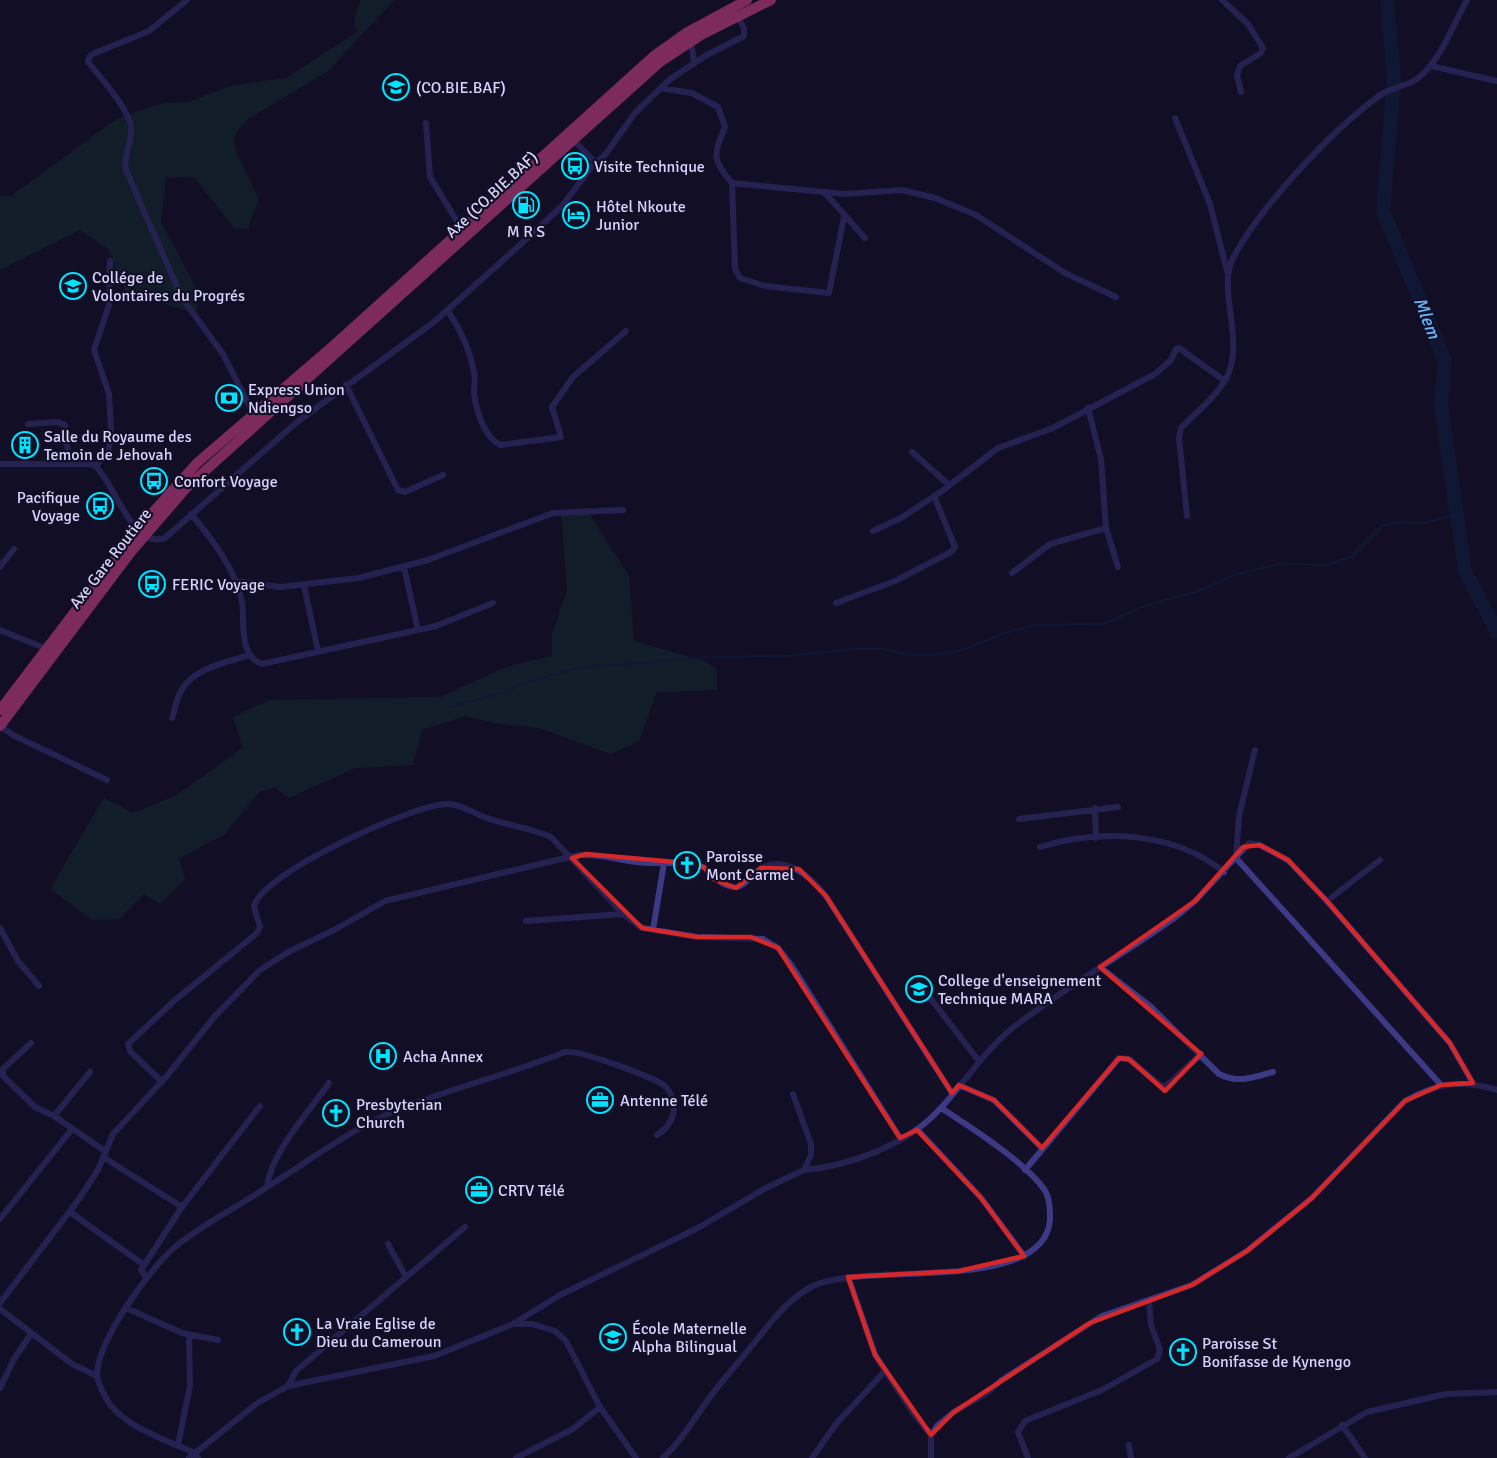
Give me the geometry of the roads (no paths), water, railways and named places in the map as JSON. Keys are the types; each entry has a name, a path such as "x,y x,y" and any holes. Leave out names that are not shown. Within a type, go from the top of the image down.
{"highway":[{"path":"752,3 771,0"},
{"name":"Axe (CO.BIE.BAF)","path":"256,418 421,272 668,45 752,3"},
{"name":"Axe (CO.BIE.BAF)","path":"570,136 660,62 691,41 737,16 752,3"},
{"name":"Axe Gare Routiere","path":"0,726 141,532 228,442 256,418"},
{"name":"Axe Gare Routiere","path":"0,710 52,652"}],"street":[{"path":"187,0 157,26 95,53 90,56 88,62 129,120 131,132 125,159 126,170 182,298 223,354 256,418"},
{"path":"1222,0 1248,24 1263,48 1261,53 1239,66 1237,75 1241,92"},
{"path":"1227,271 1242,245 1274,201 1339,130 1381,94 1413,82 1431,66 1467,0"},
{"path":"0,464 69,462 96,466 141,532 162,539 297,422 448,311 562,206 605,155 635,112 660,88 694,62 744,36 744,28 737,16"},
{"path":"691,41 694,62"},
{"path":"1431,66 1497,81"},
{"path":"660,88 692,93 718,107 725,127 715,148 715,155 722,172 732,183 735,269 740,278 756,284 830,293 844,217"},
{"path":"1175,118 1210,204 1227,271 1233,351 1225,381 1181,428 1179,438 1187,516"},
{"path":"426,123 430,177 464,233"},
{"path":"570,136 596,163"},
{"path":"732,183 825,193 861,194 902,190 935,198 976,215 1065,273 1116,297"},
{"path":"825,193 865,238"},
{"path":"96,466 109,449 111,430 109,394 94,350 109,305 110,261"},
{"path":"448,311 464,339 474,370 474,392 482,422 493,440 500,445 561,437 552,407 573,377 626,331"},
{"path":"873,531 901,518 998,448 1053,428 1155,374 1171,360 1176,349 1179,348 1225,381"},
{"path":"346,385 398,490 405,492 443,475"},
{"path":"1088,408 1101,459 1106,528 1118,567"},
{"path":"28,424 58,422 64,425 69,462"},
{"path":"912,452 949,485"},
{"path":"836,603 895,581 951,552 955,547 954,538 934,496"},
{"path":"235,581 265,587 304,586 359,578 404,567 529,524 553,513 623,510"},
{"path":"191,514 215,545 235,581 242,604 244,633 250,655 262,664 418,630 461,617 492,603"},
{"path":"1012,573 1050,544 1106,528"},
{"path":"0,567 14,549"},
{"path":"404,567 418,630"},
{"path":"304,586 318,651"},
{"path":"0,630 52,652"},
{"path":"172,718 181,691 188,682 200,673 250,655"},
{"path":"0,726 13,735 108,780"},
{"path":"1255,750 1239,816 1236,858 1387,1027 1432,1072 1441,1085"},
{"path":"162,1082 128,1048 129,1041 203,976 257,933 260,927 255,902 282,877 320,853 402,816 447,804 464,807 486,819 536,830 551,837 622,914 642,928 698,937 763,939 778,948 792,966 900,1138"},
{"path":"1019,819 1118,807"},
{"path":"1095,808 1096,838"},
{"path":"1040,847 1063,840 1142,837 1164,841 1212,861 1224,872"},
{"path":"657,1135 666,1129 673,1118 675,1106 669,1090 664,1085 574,1051 565,1052 513,1072 395,1111 336,1144 186,1239 146,1277 126,1308 105,1349 97,1376 108,1402 118,1413 194,1456 256,1404 288,1386 434,1356 513,1324 560,1295 696,1229 804,1170 821,1169 842,1163 900,1138 917,1129 941,1108 978,1060 1014,1027 1178,916 1224,872 1243,847 1250,843 1260,845 1288,860 1328,901 1450,1043 1473,1083"},
{"path":"0,1303 92,1180 113,1134 162,1082 242,987 260,970 290,951 336,929 385,901 572,858 586,855 664,863 687,863 704,867 714,879 734,887 743,885 761,868 783,865 799,869 816,882 847,927 952,1094"},
{"path":"1328,901 1380,860"},
{"path":"653,930 664,863"},
{"path":"526,921 622,914"},
{"path":"0,928 6,935 12,952 39,986"},
{"path":"1100,967 1150,1006 1219,1074 1229,1079 1239,1080 1273,1072"},
{"path":"932,999 978,1060"},
{"path":"31,1043 2,1074 35,1107 54,1116 104,1154 182,1207"},
{"path":"1025,1170 1082,1105 1119,1058 1129,1059 1160,1085 1166,1087 1201,1054"},
{"path":"54,1116 90,1072"},
{"path":"267,1187 270,1174 288,1142 329,1083"},
{"path":"931,1435 954,1412 971,1404 1002,1380 1090,1323 1118,1310 1192,1285 1246,1251 1312,1198 1405,1101 1441,1085 1473,1083 1497,1090"},
{"path":"959,1085 994,1100 1042,1148"},
{"path":"793,1094 811,1144 811,1155 804,1170"},
{"path":"146,1277 141,1271 144,1265 182,1207 260,1106"},
{"path":"663,1458 692,1425 718,1386 793,1298 826,1280 993,1267 1024,1256 1042,1241 1049,1223 1050,1206 1045,1190 1025,1170 941,1108"},
{"path":"0,1219 72,1129"},
{"path":"917,1129 974,1190 1024,1256"},
{"path":"70,1212 144,1265"},
{"path":"288,1386 296,1371 465,1227"},
{"path":"388,1244 406,1276"},
{"path":"848,1277 865,1331 885,1371 931,1435 931,1458"},
{"path":"1028,1458 1018,1432 1025,1421 1102,1390 1157,1359 1160,1350 1151,1325 1149,1301"},
{"path":"126,1308 189,1335 218,1340"},
{"path":"0,1309 78,1368 97,1376"},
{"path":"513,1324 543,1326 555,1331 566,1341 581,1365 600,1407 636,1458"},
{"path":"0,1388 14,1359 31,1334"},
{"path":"178,1445 189,1390 189,1335"},
{"path":"812,1458 836,1424 885,1371"},
{"path":"1290,1458 1367,1412 1446,1394 1497,1392"},
{"path":"516,1458 573,1429 600,1407"},
{"path":"1342,1425 1365,1458"},
{"path":"1129,1445 1131,1458"}],"waterway":[{"name":"Mlem","path":"1387,0 1394,81 1383,211 1445,361 1441,405 1465,571 1497,632"},
{"path":"448,707 510,691 518,685 577,668 717,657 784,656 856,649 883,649 904,654 932,655 960,651 1005,633 1035,625 1103,624 1145,606 1204,589 1228,577 1278,564 1327,565 1351,557 1383,525 1404,522 1423,523 1457,514"}],"place":[{"name":"(CO.BIE.BAF)","path":"396,87"},
{"name":"Visite Technique","path":"575,166"},
{"name":"M R S","path":"526,205"},
{"name":"Hôtel Nkoute Junior","path":"576,215"},
{"name":"Collége de Volontaires du Progrés","path":"73,286"},
{"name":"Express Union Ndiengso","path":"229,398"},
{"name":"Salle du Royaume des Temoin de Jehovah","path":"25,445"},
{"name":"Confort Voyage","path":"154,481"},
{"name":"Pacifique Voyage","path":"100,506"},
{"name":"FERIC Voyage","path":"152,584"},
{"name":"Paroisse Mont Carmel","path":"687,865"},
{"name":"College d'enseignement Technique MARA","path":"919,989"},
{"name":"Acha Annex","path":"383,1056"},
{"name":"Antenne Télé","path":"600,1100"},
{"name":"Presbyterian Church","path":"336,1113"},
{"name":"CRTV Télé","path":"479,1190"},
{"name":"La Vraie Eglise de Dieu du Cameroun","path":"297,1332"},
{"name":"École Maternelle Alpha Bilingual","path":"613,1337"},
{"name":"Paroisse St Bonifasse de Kynengo","path":"1183,1352"}]}
